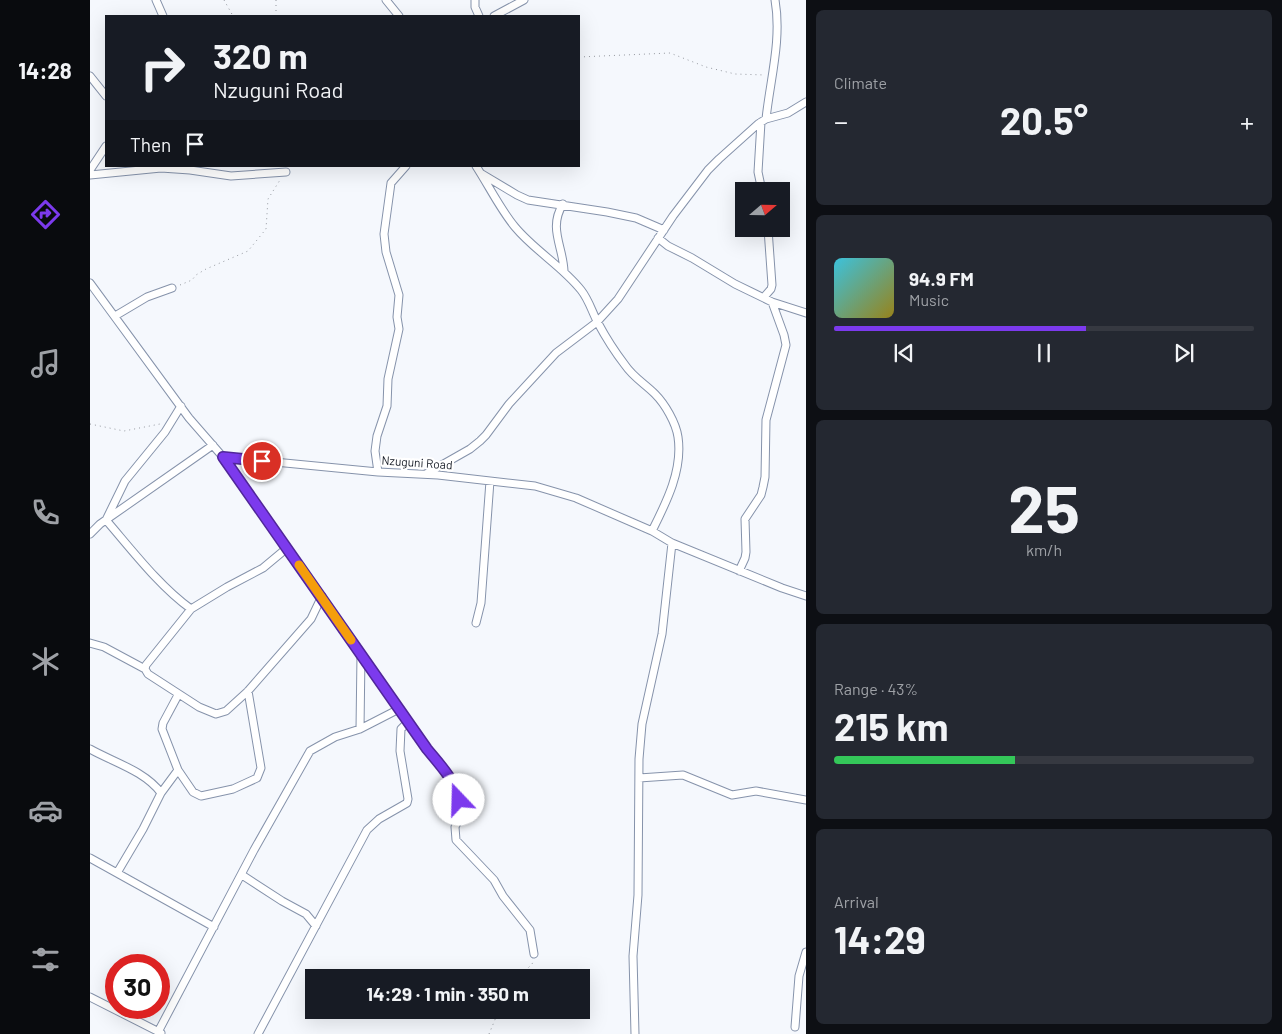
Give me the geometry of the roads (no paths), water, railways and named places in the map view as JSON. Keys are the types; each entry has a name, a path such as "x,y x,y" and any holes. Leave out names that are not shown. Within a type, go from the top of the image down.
{"street":[{"path":"156,0 163,15"},
{"path":"386,0 398,15"},
{"path":"475,0 475,7 479,15"},
{"path":"496,15 524,0"},
{"path":"760,182 758,172 764,121 773,74 778,22 775,0"},
{"path":"90,76 105,95"},
{"path":"426,474 470,449 480,441 509,404 556,353 597,322 618,299 658,238 708,170 753,128 764,121 788,113 806,102"},
{"path":"90,170 105,148"},
{"path":"378,472 375,451 377,436 387,406 388,378 399,334 397,317 399,295 386,252 384,234 391,183 405,167"},
{"path":"477,167 515,227 543,255 564,271 587,298 597,322 625,366 661,400 675,426 678,436 676,473 652,531"},
{"path":"90,175 161,168 230,176 286,172"},
{"path":"481,173 528,200 563,204 636,218 664,230"},
{"path":"563,204 557,215 556,224 564,262 564,271"},
{"path":"658,238 668,246 692,258 721,277 772,302 806,313"},
{"path":"764,297 772,285 769,238"},
{"path":"90,284 181,406 223,457 322,596 427,749 447,772 456,788 462,813 455,827 456,840 494,880 503,896 530,930 534,954"},
{"path":"114,316 147,297 172,288"},
{"path":"739,570 746,552 745,519 761,495 763,488 765,477 766,420 786,345 772,302"},
{"path":"106,520 125,481 156,444 181,406"},
{"path":"90,534 106,520 213,445"},
{"name":"Nzuguni Road","path":"223,457 378,472 426,474 535,486 568,496 652,531 672,543 806,596"},
{"path":"476,623 481,603 490,481"},
{"path":"106,520 138,558 181,602 191,609"},
{"path":"635,1034 633,956 638,895 639,778 642,724 662,634 672,543"},
{"path":"287,548 263,568 191,609 146,664 148,674 199,707 216,714 226,712 248,691 310,619 322,596"},
{"path":"90,643 104,647 146,669"},
{"path":"360,729 361,655"},
{"path":"178,695 163,723 162,729 178,770 193,792 201,796 233,788 257,778 261,768 248,691"},
{"path":"90,997 160,1033 214,927 310,751 335,737 360,729 399,709"},
{"path":"258,1034 367,830 379,819 408,802 400,751 402,729 408,722"},
{"path":"90,749 139,774 154,784 161,793"},
{"path":"117,873 143,829 161,793 178,770"},
{"path":"639,778 683,776 732,795 756,791 806,800"},
{"path":"90,858 214,927"},
{"path":"242,875 306,914 316,926"},
{"path":"795,1028 800,976 806,952"}]}
